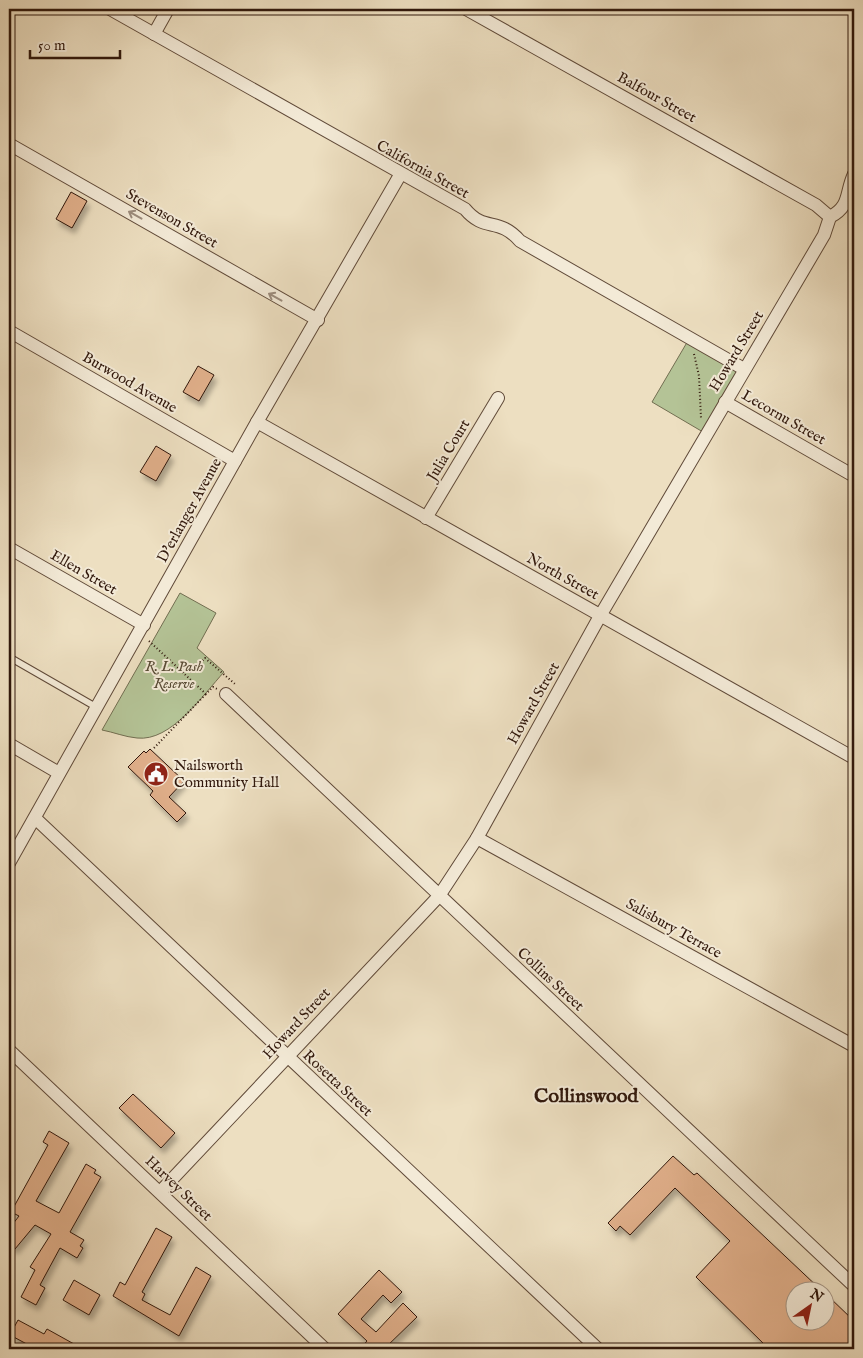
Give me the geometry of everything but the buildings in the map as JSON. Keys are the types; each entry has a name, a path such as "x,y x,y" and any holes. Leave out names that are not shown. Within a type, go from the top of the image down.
{"street":[{"name":"California Street","path":"110,9 400,175 465,209 473,219 482,223 502,226 510,230 520,241 744,369"},
{"path":"154,34 168,9"},
{"name":"Balfour Street","path":"466,9 816,205 830,217"},
{"name":"Stevenson Street","path":"9,144 318,320"},
{"name":"Howard Street","path":"160,1192 439,896 477,838 600,616 824,234 830,217 840,211 846,202 854,174"},
{"name":"D'erlanger Avenue","path":"9,863 257,422 318,320 400,175"},
{"name":"Burwood Avenue","path":"9,331 235,461"},
{"name":"Julia Court","path":"426,518 498,398"},
{"name":"Lecornu Street","path":"725,402 854,476"},
{"name":"North Street","path":"257,422 854,758"},
{"name":"Ellen Street","path":"9,548 144,625"},
{"name":"Collins Street","path":"226,694 854,1286"},
{"path":"9,744 59,773"},
{"name":"Rosetta Street","path":"35,818 598,1349"},
{"name":"Salisbury Terrace","path":"477,838 854,1046"},
{"name":"Harvey Street","path":"9,1050 325,1349"}],"lane":[{"path":"9,657 96,708"}],"path":[{"path":"693,339 692,343 701,399 701,424 709,429"},
{"path":"149,641 206,694"},
{"path":"154,748 213,687 226,694 235,684 205,658 192,672 183,672"}],"green space":[{"path":"689,339 740,369 703,432 652,402"},
{"name":"R. L. Pash Reserve","path":"180,593 216,613 197,648 224,672 185,715 162,733 150,737 137,738 102,730"}],"place":[{"name":"Nailsworth Community Hall","path":"156,774"}],"district":[{"name":"Collinswood","path":"586,1095"}]}
